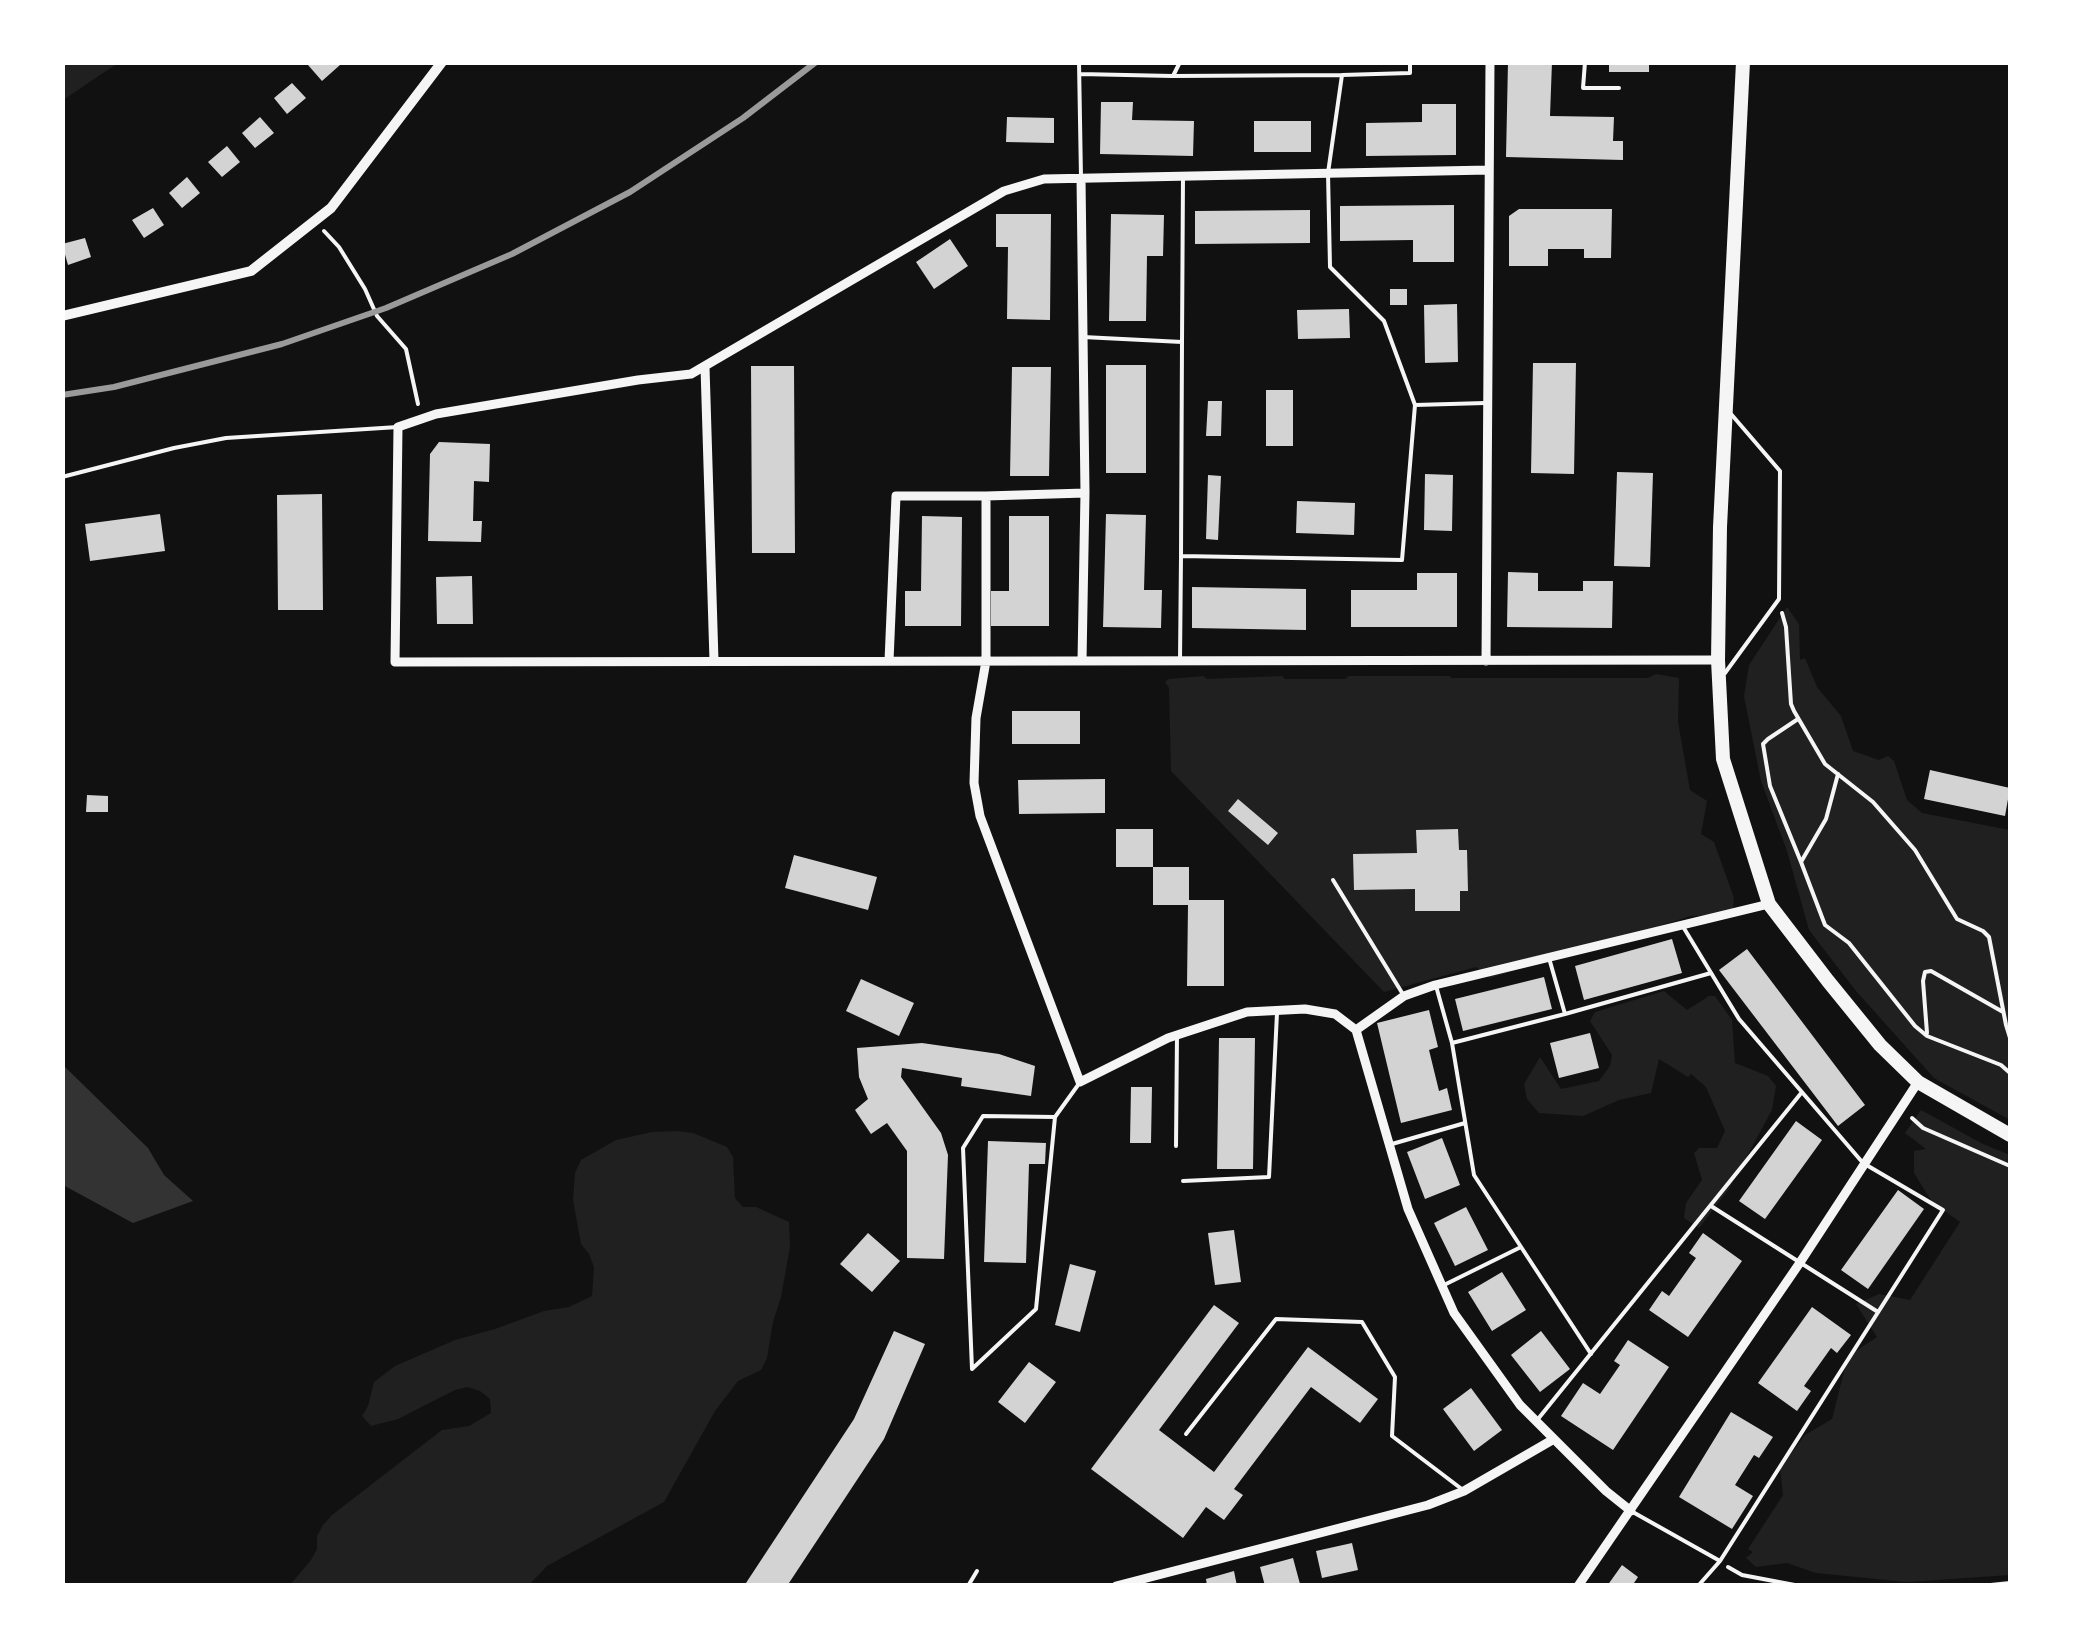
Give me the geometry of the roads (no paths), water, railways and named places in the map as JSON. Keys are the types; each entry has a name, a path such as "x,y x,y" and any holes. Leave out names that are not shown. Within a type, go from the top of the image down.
{"main road":[{"path":"1743,62 1720,527 1718,660 1723,759 1769,904 1880,1046 1918,1082 2010,1134"}],"street":[{"path":"62,316 251,271 331,208 442,62"},
{"path":"1486,660 1490,62"},
{"path":"1489,170 1044,178 1004,191 691,374 436,414 398,427 395,662 1718,660"},
{"path":"1081,178 1085,492 1082,661"},
{"path":"705,367 714,662"},
{"path":"889,662 896,496 1085,492"},
{"path":"986,496 986,661 976,718 974,783 980,816 1080,1082 1177,1036 1247,1012 1305,1009 1336,1014 1356,1030 1408,1209 1454,1313 1520,1405 1631,1511"},
{"path":"1356,1030 1404,996 1436,985 1769,904"},
{"path":"1578,1586 1799,1264 1918,1082"},
{"path":"1116,1586 1428,1506 1464,1491 1554,1440"}],"lane":[{"path":"1080,62 1081,178"},
{"path":"1172,76 1180,62"},
{"path":"1080,74 1410,73 1410,62"},
{"path":"1585,62 1584,88 1619,88"},
{"path":"1181,556 1402,560 1415,405 1384,320 1330,267 1328,173 1342,75"},
{"path":"1180,661 1183,176"},
{"path":"1083,337 1182,342"},
{"path":"1415,405 1488,403"},
{"path":"1719,681 1779,599 1780,470 1726,408"},
{"path":"62,477 226,438 398,427"},
{"path":"1333,880 1404,996"},
{"path":"1682,925 1739,1020 1864,1162 1943,1210 1720,1561 1698,1586"},
{"path":"1549,957 1564,1014"},
{"path":"1452,1043 1710,973"},
{"path":"1436,985 1452,1043 1474,1175 1590,1354"},
{"path":"1183,1181 1269,1177 1277,1010"},
{"path":"1176,1146 1177,1036"},
{"path":"1055,1117 983,1116 963,1148 972,1368 1036,1309 1055,1117 1080,1082"},
{"path":"1536,1421 1802,1092"},
{"path":"1389,1145 1465,1123"},
{"path":"1710,1206 1878,1312"},
{"path":"1442,1286 1521,1247"},
{"path":"1186,1434 1276,1319 1362,1322 1395,1377 1392,1436 1464,1491"},
{"path":"1631,1511 1720,1561"}],"railway":[{"path":"62,395 114,387 282,344 386,308 512,254 630,192 743,118 816,62"}]}
